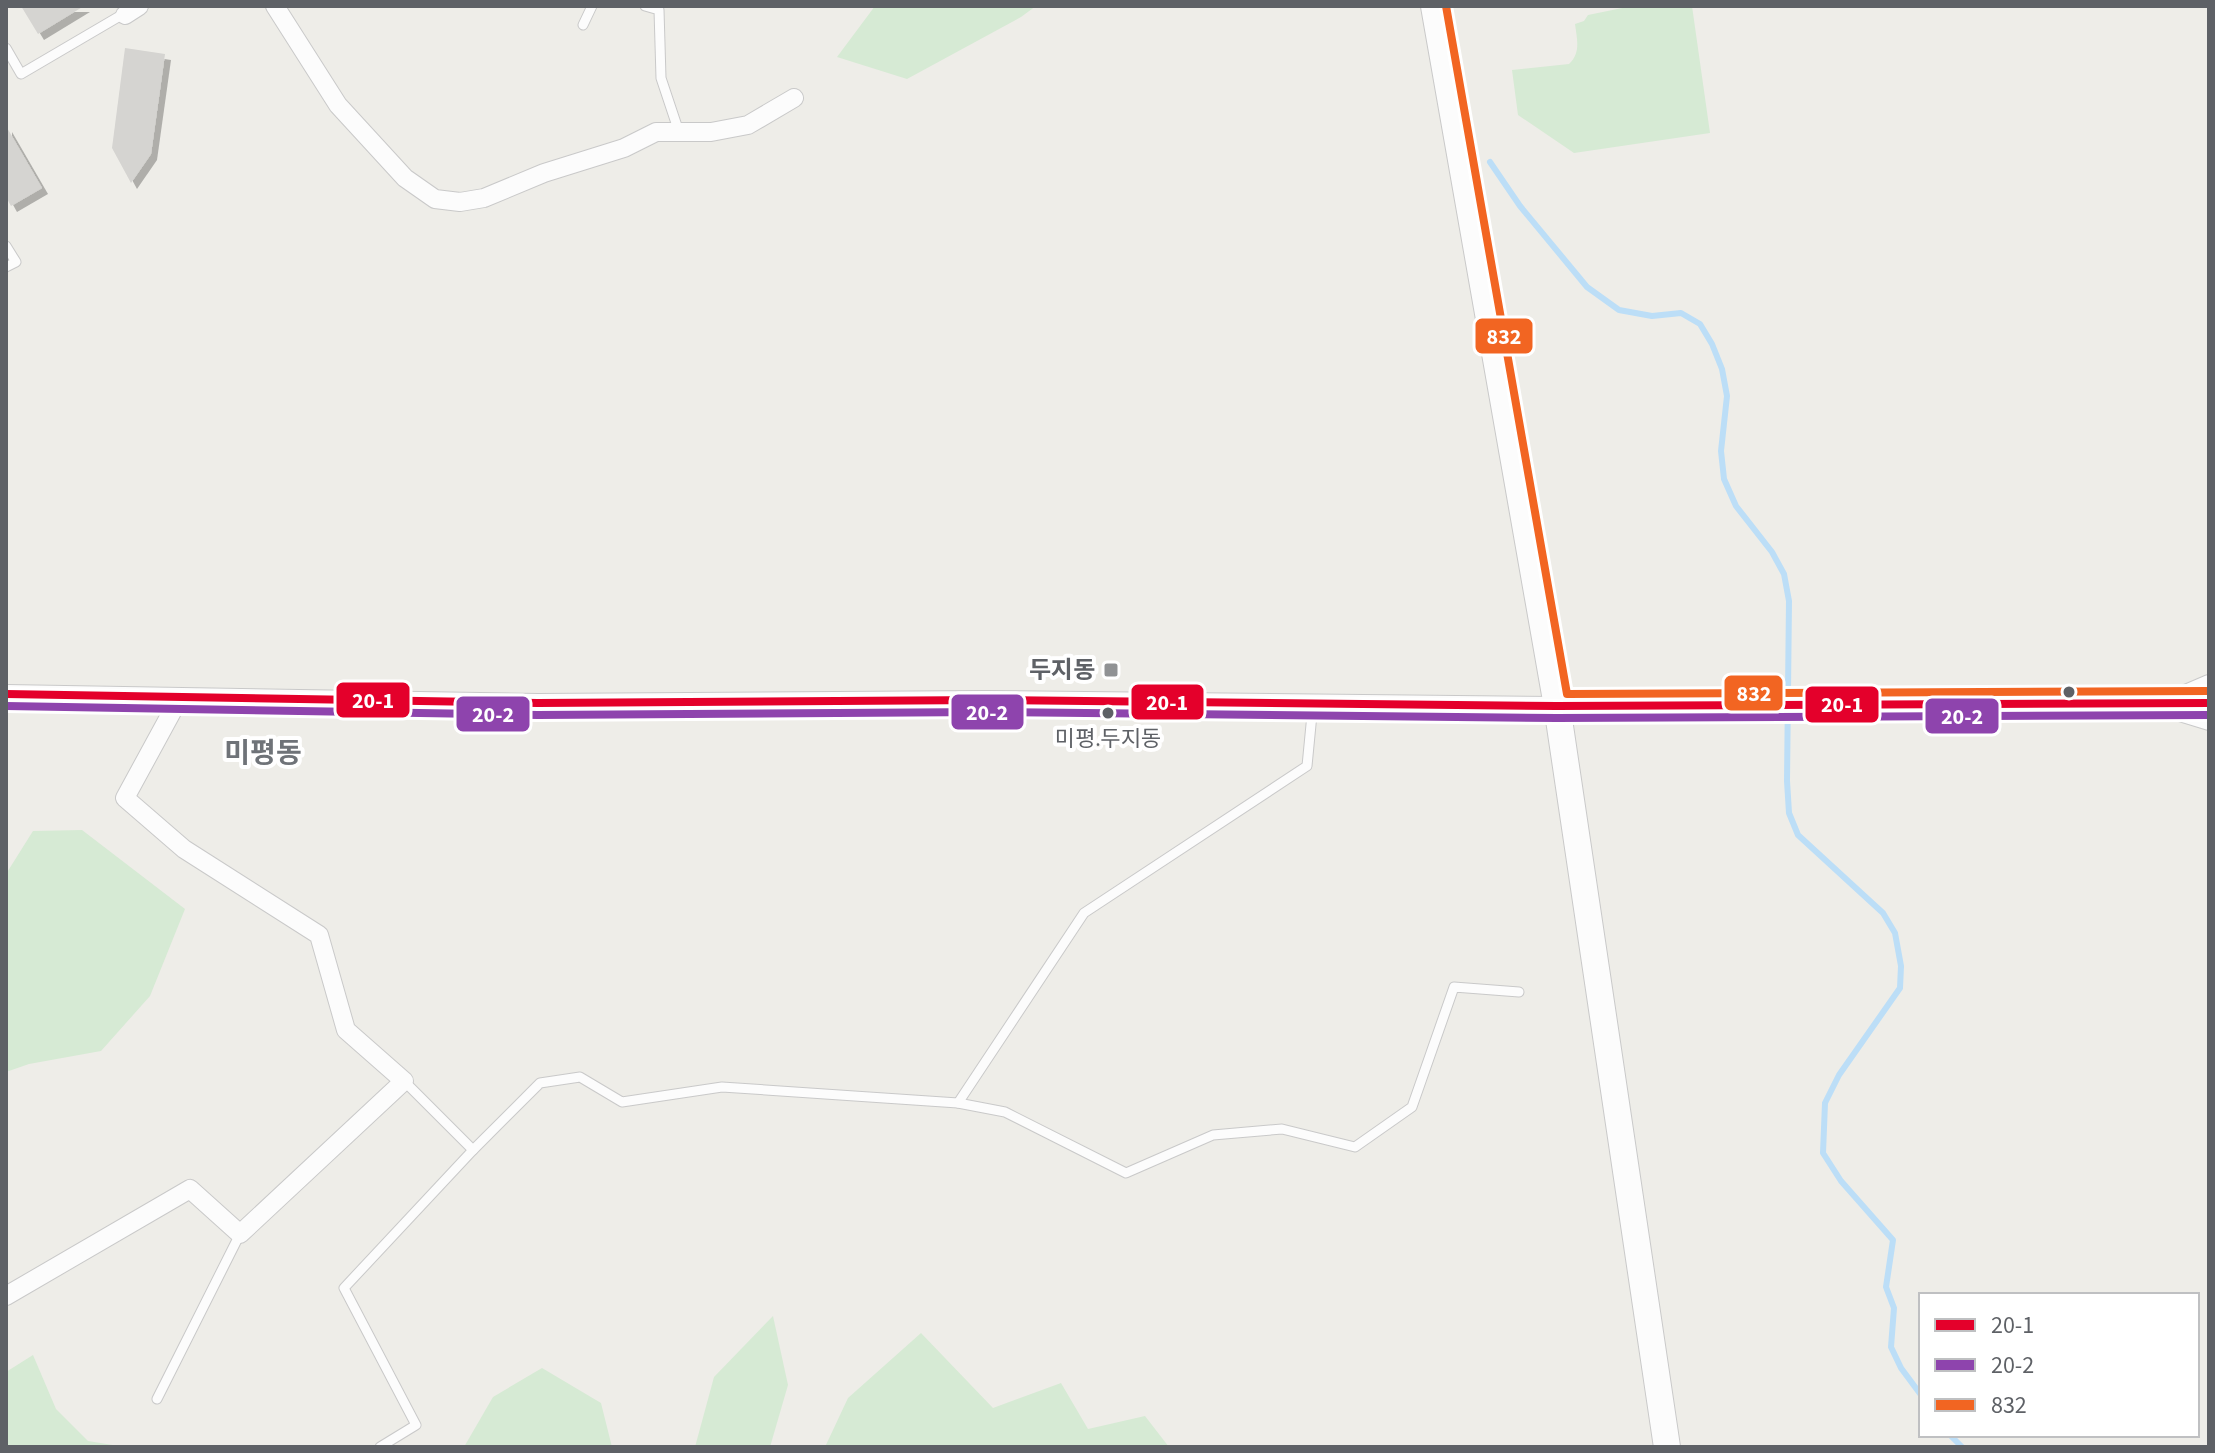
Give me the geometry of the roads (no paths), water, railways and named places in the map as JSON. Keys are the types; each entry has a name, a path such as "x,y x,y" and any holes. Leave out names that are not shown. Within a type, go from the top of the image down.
{"street":[{"path":"275,6 338,105 405,178 435,199 460,202 484,198 544,173 624,148 656,132 711,132 748,125 794,98"},
{"path":"1434,6 1557,706 1667,1447"},
{"path":"2151,704 2178,698 2209,684"},
{"path":"6,694 538,703 986,700 1557,706 2209,703"},
{"path":"6,1296 190,1189 240,1234 404,1081 346,1030 319,935 184,849 125,798 180,697"},
{"path":"2151,704 2209,721"}],"lane":[{"path":"583,25 592,6"},
{"path":"645,6 659,10 661,78 679,132"},
{"path":"6,48 21,74 130,9"},
{"path":"6,246 16,262 6,267"},
{"path":"958,1103 1084,913 1307,766 1313,704"},
{"path":"380,1447 416,1425 344,1288 540,1083 580,1077 622,1102 722,1087 958,1103 1005,1112 1126,1173 1213,1135 1282,1129 1355,1147 1412,1107 1454,987 1519,992"},
{"path":"404,1081 473,1150"},
{"path":"157,1399 240,1234"}],"waterway":[{"path":"1490,162 1520,206 1587,287 1619,310 1652,316 1681,313 1700,324 1722,369 1727,396 1721,451 1724,479 1736,506 1772,552 1784,574 1789,601 1789,813 1798,835 1883,913 1895,933 1901,966 1900,988 1839,1075 1825,1103 1823,1153 1841,1181 1893,1240 1886,1287 1894,1308 1891,1347 1901,1368 1919,1392"},
{"path":"1952,1437 1962,1447"}],"place":[{"name":"두지동","path":"1111,670"},
{"name":"미평.두지동","path":"1108,713"}],"district":[{"name":"미평동","path":"263,752"}]}
